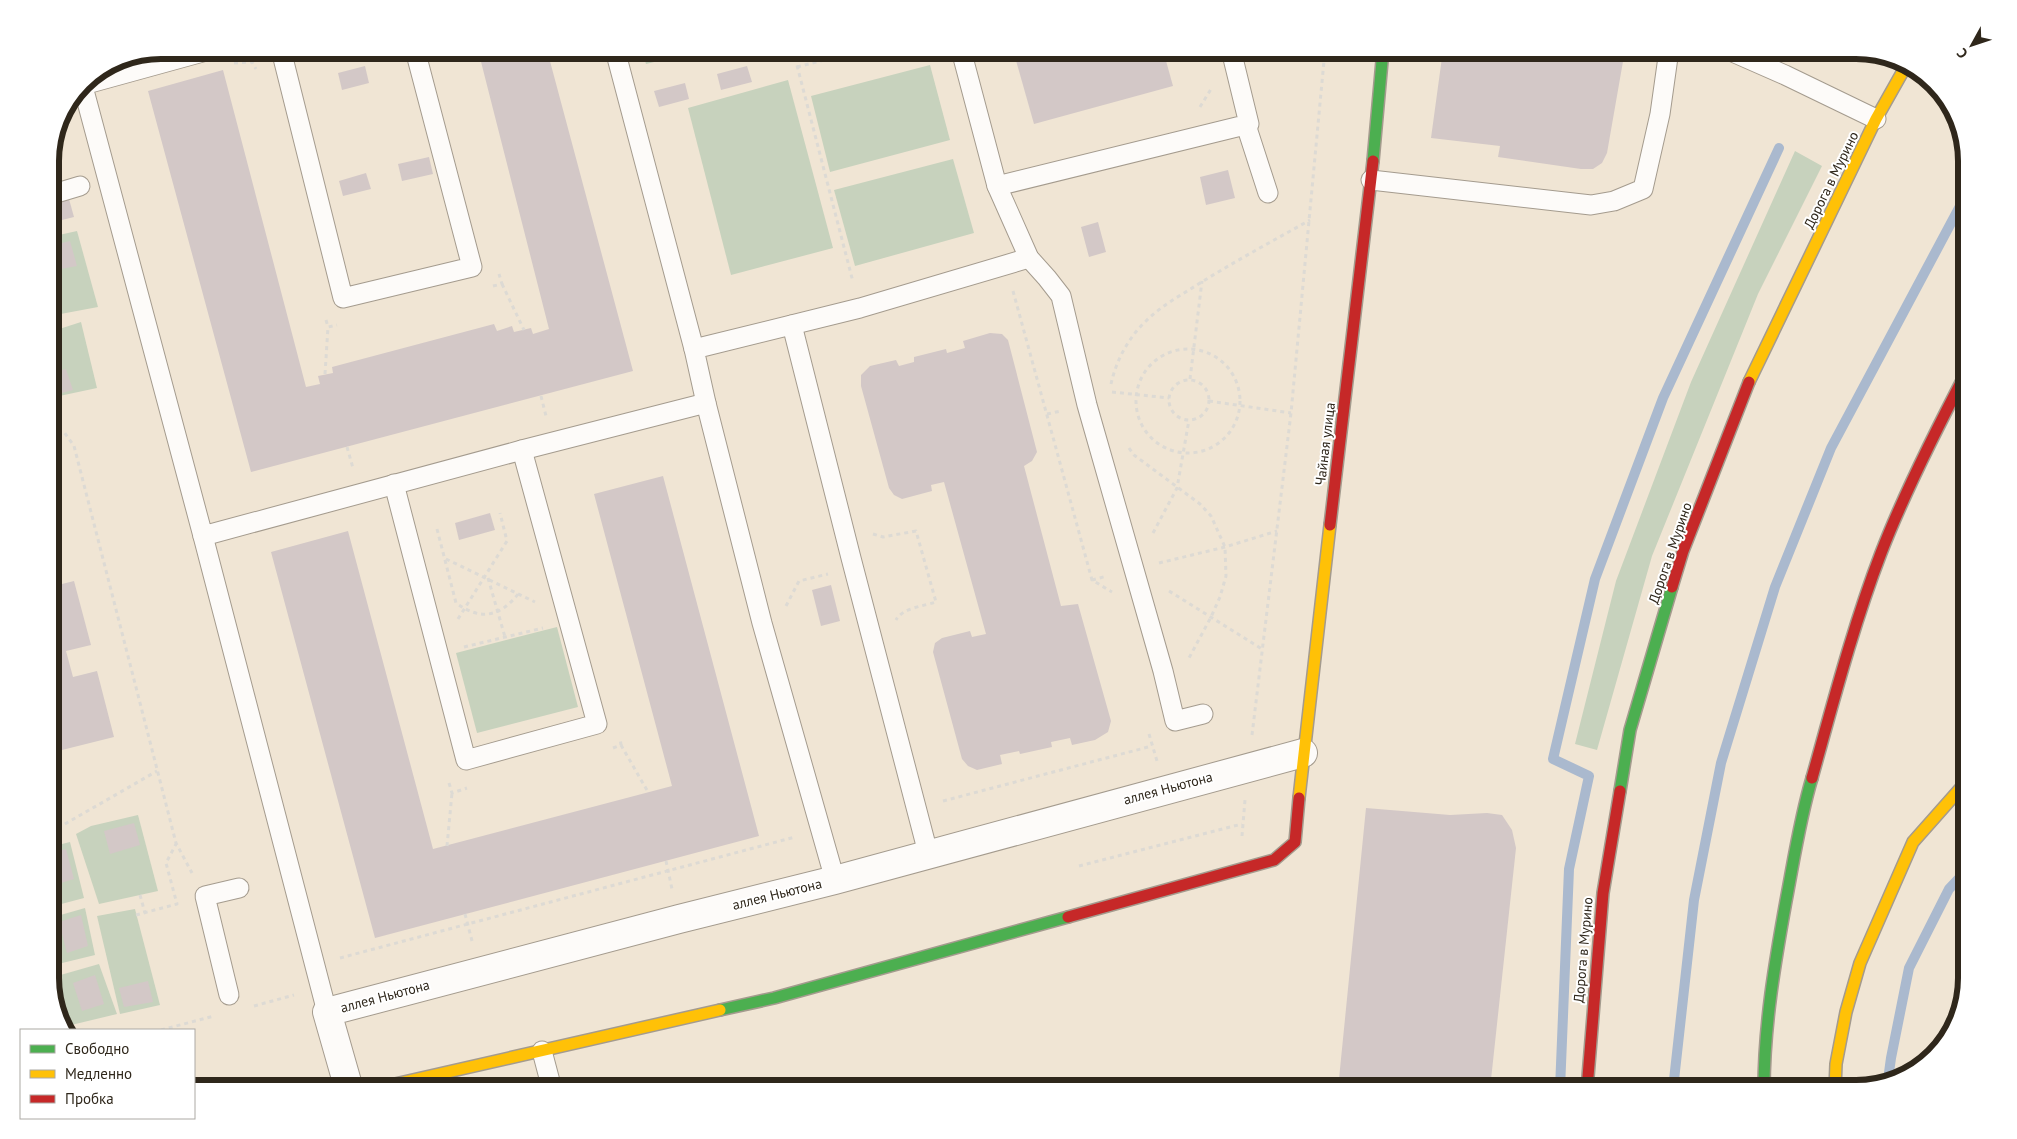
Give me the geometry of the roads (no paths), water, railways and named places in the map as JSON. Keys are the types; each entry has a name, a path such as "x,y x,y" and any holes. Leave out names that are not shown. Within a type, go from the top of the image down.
{"street":[{"name":"Чайная улица","path":"542,1051 774,998 1239,870 1274,860 1295,842 1303,753 1371,180 1382,59"},
{"name":"Дорога в Мурино","path":"1588,1080 1603,893 1630,730 1683,551 1748,385 1876,119 1903,70"},
{"path":"1764,1080 1764,1063 1778,948 1803,808 1842,668 1881,553 1935,432 1958,389"},
{"name":"аллея Ньютона","path":"346,1080 327,1012 650,926 835,880 1303,753"},
{"path":"1835,1080 1836,1064 1846,1012 1860,962 1913,842 1958,791"},
{"path":"412,1080 542,1051"}],"lane":[{"path":"100,80 176,59"},
{"path":"283,59 343,298 472,267 417,59"},
{"path":"617,59 694,349 762,623 835,880"},
{"path":"964,59 997,186 1029,258 1061,296 1087,404 1135,569 1175,721 1203,714"},
{"path":"997,186 1250,124 1233,59"},
{"path":"1371,180 1591,205 1614,201 1643,189 1660,114 1668,59"},
{"path":"1749,59 1876,119"},
{"path":"85,93 204,536 327,1012"},
{"path":"1246,125 1268,193"},
{"path":"59,192 80,186"},
{"path":"694,349 860,308 1029,258"},
{"path":"792,325 850,558 928,854"},
{"path":"204,536 522,450 706,403"},
{"path":"394,484 466,760 597,724 522,450"},
{"path":"229,995 205,896 239,888"},
{"path":"542,1051 550,1080"}],"waterway":[{"path":"1560,1080 1569,869 1589,776 1553,759 1595,579 1663,398 1779,148"},
{"path":"1674,1080 1694,900 1721,763 1775,587 1831,448 1958,210"},
{"path":"1889,1075 1909,968 1949,889 1958,880"}]}
